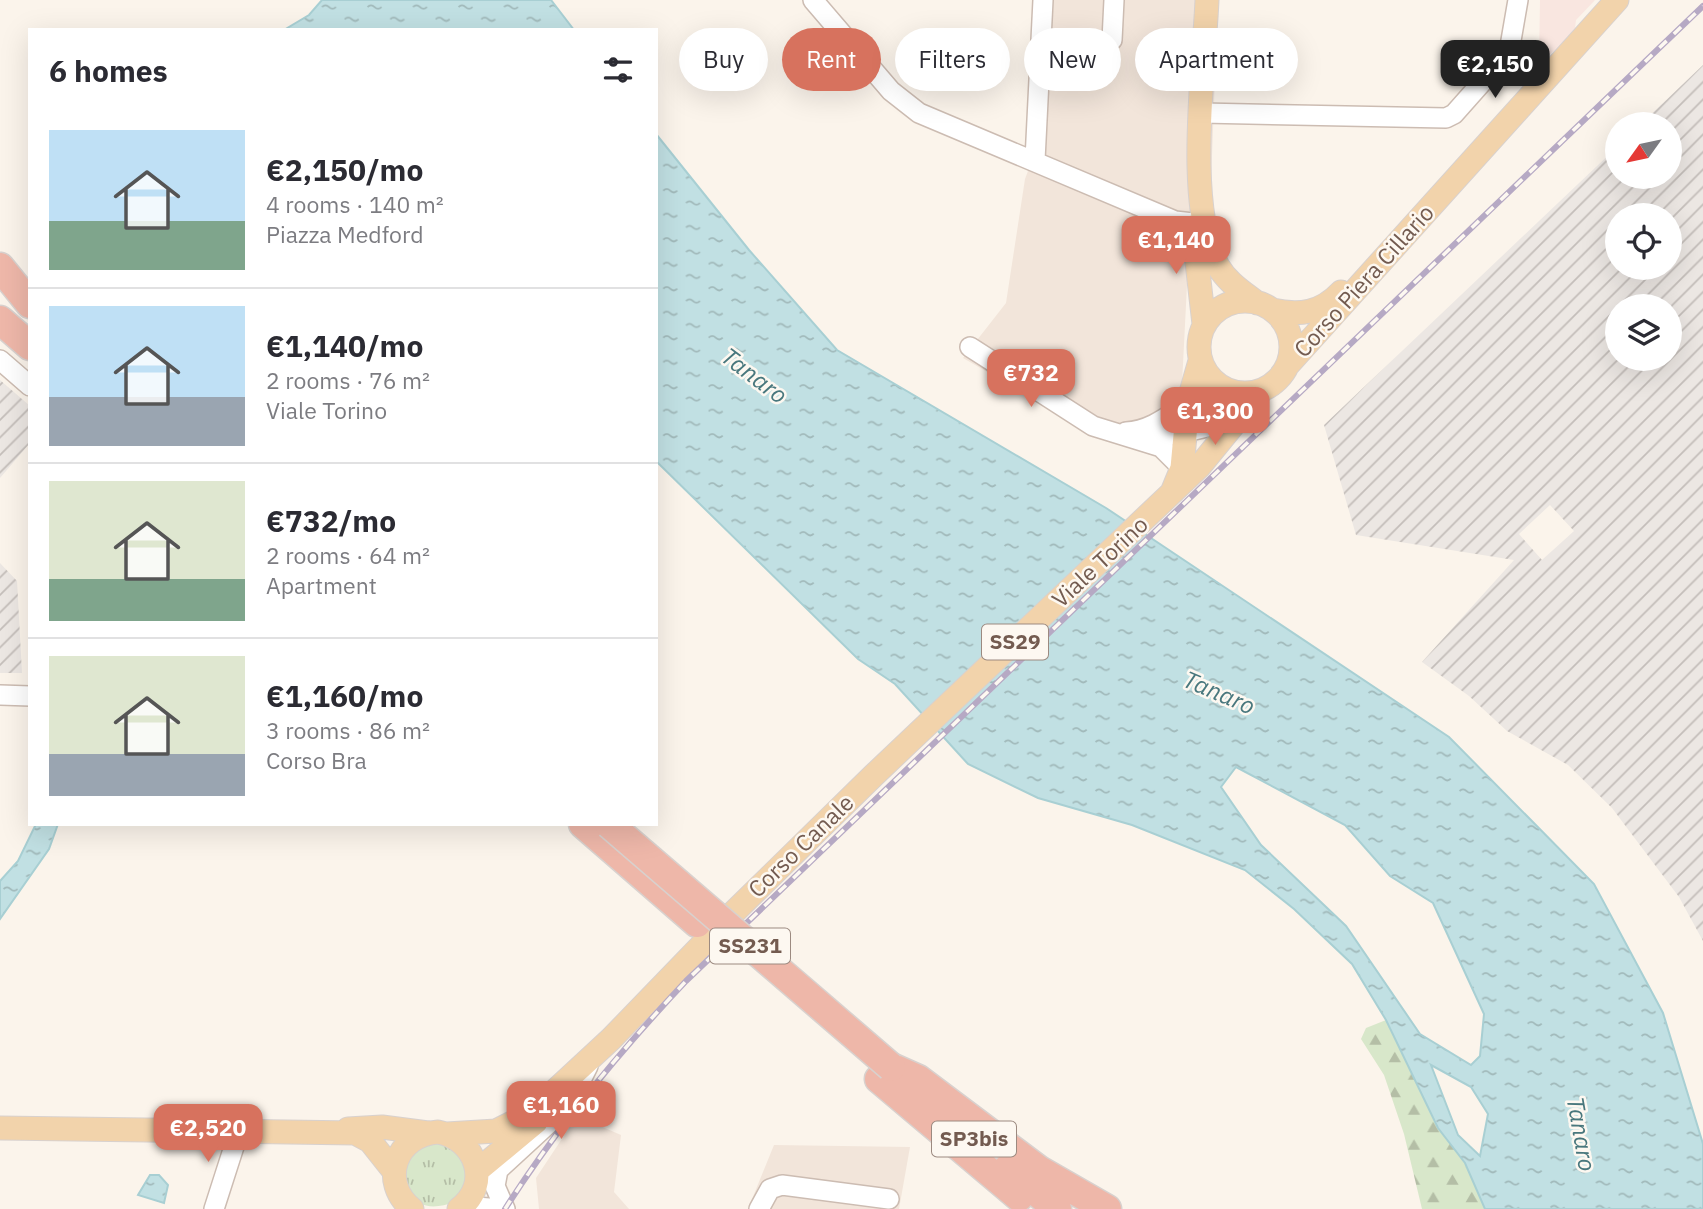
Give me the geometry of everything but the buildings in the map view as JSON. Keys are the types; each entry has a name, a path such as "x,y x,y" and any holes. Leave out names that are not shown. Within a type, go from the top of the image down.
{"highway":[{"path":"0,267 28,302"},
{"path":"7,317 28,343"},
{"name":"SS231","path":"585,826 885,1073 918,1079 1039,1171 1107,1209"},
{"name":"SS231","path":"611,826 885,1073 895,1106 972,1175 1003,1209"},
{"name":"SP3bis","path":"885,1073 1034,1209"},
{"name":"SP3bis","path":"885,1073 1057,1209"}],"main road":[{"path":"1199,189 1204,229 1219,268 1284,323 1290,339 1287,366 1272,385 1261,391 1249,394 1225,390 1212,381 1200,361 1198,348 1204,324 1193,222 1199,189 1207,0"},
{"name":"Corso Piera Cillario","path":"1287,366 1617,0"},
{"name":"Corso Piera Cillario","path":"1264,306 1301,314 1321,309 1397,233 1442,195"},
{"path":"1204,324 1224,306 1240,301 1264,306"},
{"name":"Viale Torino","path":"1172,493 1182,468 1183,434 1188,403 1200,361"},
{"name":"Viale Torino","path":"874,775 1199,467 1261,391"},
{"name":"Corso Canale","path":"477,1171 537,1121 705,941 874,775"},
{"name":"Corso Canale","path":"304,1132 382,1127 438,1133 488,1132 511,1126 530,1114 611,1039"},
{"path":"0,1128 355,1133 370,1140 393,1170 395,1186 407,1207"},
{"path":"393,1170 405,1145 438,1133 465,1144 471,1152 477,1171 474,1191 461,1208"}],"street":[{"path":"813,0 905,105 1175,221 1193,222"},
{"path":"1035,160 1043,0"},
{"path":"1113,28 1114,0"},
{"path":"1202,113 1446,118 1454,114 1509,52 1518,0"},
{"path":"970,347 1093,426 1147,440 1169,453 1182,468"},
{"path":"0,360 28,384"},
{"path":"1111,432 1143,429 1188,403"},
{"path":"1147,440 1237,420"},
{"path":"0,695 28,696"},
{"path":"570,826 705,941"},
{"path":"626,826 730,916"},
{"path":"461,1208 503,1209 495,1186 498,1170 559,1114 573,1096 588,1066"},
{"path":"214,1209 239,1131"},
{"path":"759,1209 770,1189 782,1185 889,1199"}],"shaded area":[{"path":"1040,0 1218,0 1217,28 1135,28 1135,91 1214,91 1210,208 1191,206 1178,463 1164,454 1095,434 963,358 1006,303 1025,179 1031,163 1035,91 1121,91 1121,28 1038,28"},
{"path":"1540,0 1595,0 1576,20 1575,28 1556,50 1539,61"},
{"path":"1703,65 1703,941 1679,897 1612,808 1568,765 1507,731 1469,696 1422,662 1514,560 1356,535 1324,425 1605,158 1605,189 1682,189 1682,112 1654,112","holes":["1550,505 1574,531 1542,560 1519,534"]},
{"path":"0,380 28,404 28,445 0,478"},
{"path":"0,563 17,581 22,673 0,673"},
{"path":"577,1116 621,1135 614,1192 629,1209 539,1209 536,1178"},
{"path":"774,1145 910,1147 899,1209 748,1209"}],"green space":[{"path":"1386,1020 1438,1128 1465,1163 1485,1209 1422,1209 1404,1134 1384,1075 1361,1039 1366,1028"},
{"path":"421,1142 454,1145 470,1173 455,1202 428,1206 416,1202 405,1192 404,1158"}],"water":[{"path":"322,0 551,0 572,28 287,28 309,15"},
{"name":"Tanaro","path":"658,136 749,250 837,350 1106,508 1449,737 1594,884 1663,1013 1703,1144 1703,1209 1485,1209 1465,1163 1438,1128 1386,1020 1352,964 1294,909 1245,870 1132,825 1038,798 968,764 895,684 858,659 658,463","holes":["1236,767 1345,825 1390,876 1433,903 1484,1014 1480,1056 1471,1065 1420,1034 1346,926 1261,845 1221,787","1431,1065 1471,1087 1488,1114 1480,1156 1458,1135"]},
{"path":"35,826 57,826 49,849 0,919 0,881 18,861"},
{"path":"150,1175 159,1175 168,1185 164,1203 138,1195"}],"railway":[{"path":"505,1209 590,1090 686,981 1703,6"}]}
